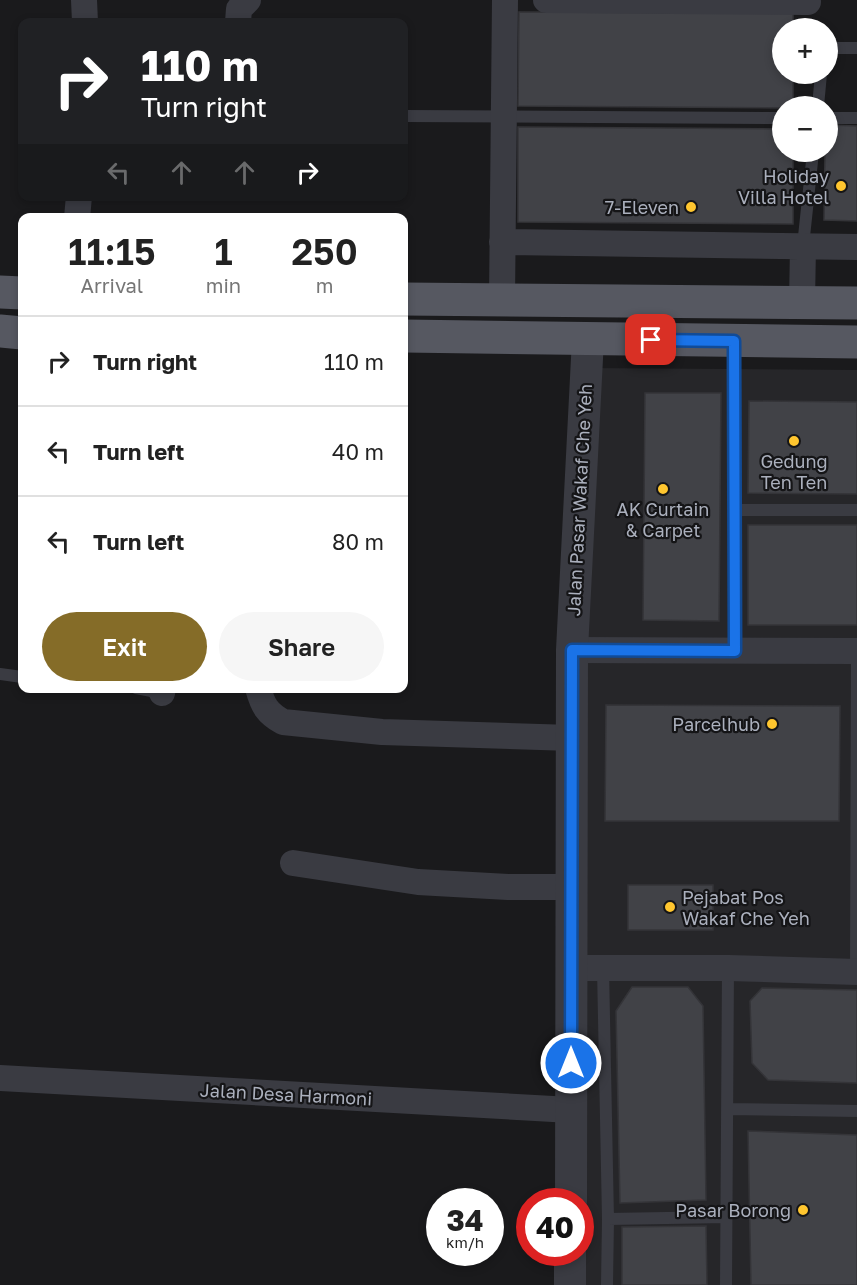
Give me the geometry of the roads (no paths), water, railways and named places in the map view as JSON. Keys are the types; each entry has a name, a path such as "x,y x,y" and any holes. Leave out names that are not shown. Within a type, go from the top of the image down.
{"main road":[{"path":"0,292 18,292"},
{"path":"408,299 857,303"},
{"path":"0,331 18,333"},
{"path":"408,336 857,342"}],"street":[{"path":"84,0 85,18"},
{"path":"238,18 239,9 248,0"},
{"path":"502,300 505,0"},
{"path":"546,0 808,2"},
{"path":"502,242 857,247"},
{"path":"802,303 803,246"},
{"name":"Jalan Pasar Wakaf Che Yeh","path":"571,1188 572,650 588,339"},
{"path":"572,650 857,651"},
{"path":"259,693 262,704 270,714 283,722 382,732 572,738"},
{"path":"293,863 418,882 508,887 572,887"},
{"path":"571,968 728,968 857,972"},
{"name":"Jalan Desa Harmoni","path":"0,1078 571,1110"},
{"path":"570,1266 570,1285"}],"lane":[{"path":"838,48 857,48"},
{"path":"408,116 772,118"},
{"path":"838,118 857,118"},
{"path":"803,246 812,162"},
{"path":"734,341 735,651"},
{"path":"735,510 857,510"},
{"path":"857,651 857,972"},
{"path":"0,675 18,676"},
{"path":"603,968 608,1219 607,1285"},
{"path":"726,1285 728,968"},
{"path":"727,1109 857,1111"},
{"path":"608,1219 726,1217"}],"place":[{"name":"Holiday Villa Hotel","path":"841,186"},
{"name":"7-Eleven","path":"691,207"},
{"name":"Gedung Ten Ten","path":"794,441"},
{"name":"AK Curtain & Carpet","path":"663,489"},
{"name":"Parcelhub","path":"772,724"},
{"name":"Pejabat Pos Wakaf Che Yeh","path":"670,907"},
{"name":"Pasar Borong","path":"803,1210"}]}
